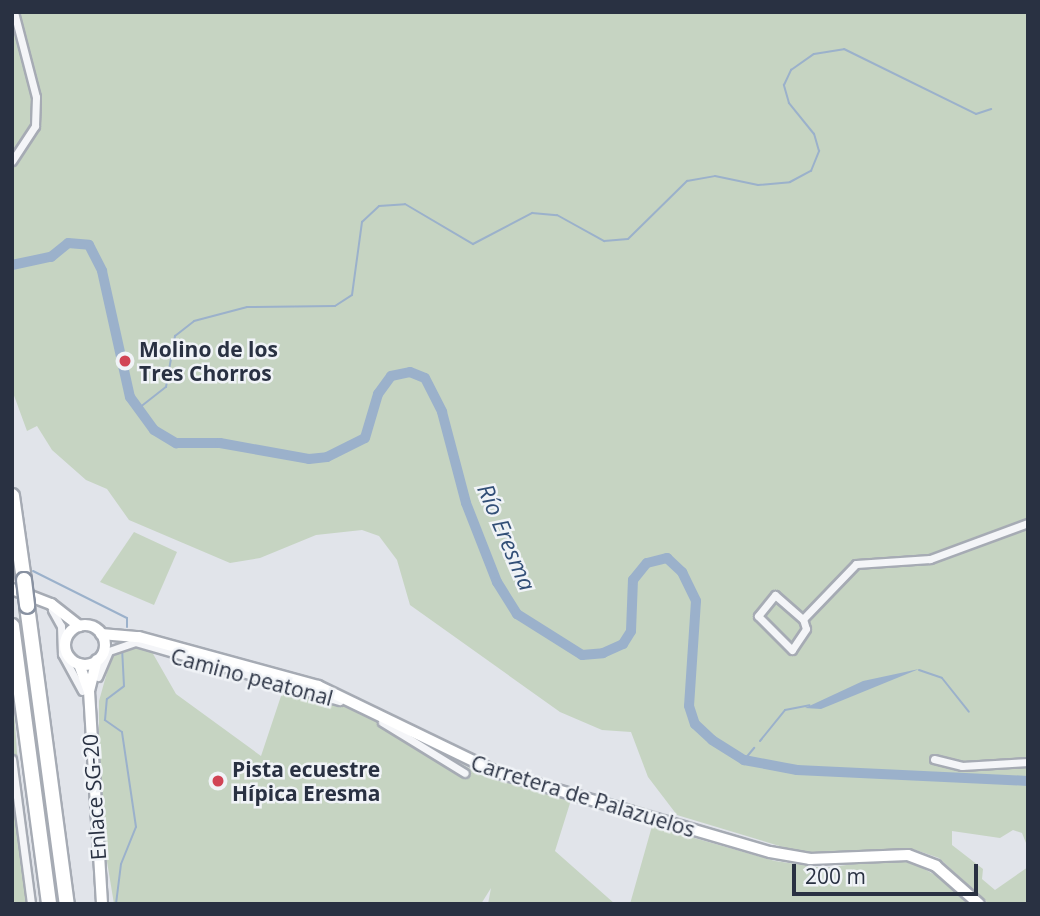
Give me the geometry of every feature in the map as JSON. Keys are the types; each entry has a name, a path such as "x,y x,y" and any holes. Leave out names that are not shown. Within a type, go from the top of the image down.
{"highway":[{"path":"12,496 18,584 27,606 67,904"},
{"path":"12,626 49,904"}],"street":[{"path":"12,161 35,126 36,97 15,12"},
{"path":"803,619 856,564 930,559 1028,523"},
{"path":"18,584 79,626 101,634 104,648"},
{"path":"12,595 46,607 59,619 62,654 88,691"},
{"path":"775,595 803,619 806,629 792,650 758,616 775,595"},
{"path":"62,613 68,635 66,653 79,664 97,660 104,648 122,636"},
{"path":"68,635 79,626"},
{"name":"Carretera de Palazuelos","path":"101,634 122,636 318,686 481,767 685,829 810,859 899,853 936,866 975,901"},
{"name":"Camino peatonal","path":"88,691 109,651 135,642 342,702 466,773"},
{"name":"Enlace SG-20","path":"88,691 97,660"},
{"name":"Enlace SG-20","path":"79,664 88,691 102,904"},
{"path":"934,759 961,766 1028,762"},
{"path":"12,760 31,904"}],"green space":[{"path":"12,12 1028,12 1028,848 1022,833 1013,830 1000,838 952,831 952,845 983,869 982,879 995,890 1028,867 1028,904 989,904 939,858 913,849 806,854 677,815 648,777 631,732 602,730 560,712 410,605 397,560 379,536 362,530 316,535 260,558 230,563 129,520 107,489 86,480 52,450 37,426 27,431 12,390"},
{"path":"134,532 177,552 154,605 100,582"},
{"path":"130,647 152,652 176,694 261,756 284,687 360,710 486,777 571,800 555,851 615,904 488,904 491,888 481,904 114,904 99,813 99,701 111,658"},
{"path":"12,698 14,711 28,904 12,904"},
{"path":"652,826 775,861 824,868 892,859 917,865 944,880 967,904 630,904"}],"water":[{"path":"919,669 821,709 805,708 863,681"}],"waterway":[{"path":"139,408 166,387 175,336 194,321 247,307 335,306 352,295 362,222 379,206 405,204 473,244 532,213 557,215 604,241 628,239 687,181 715,176 758,185 790,182 811,171 819,151 814,134 789,103 784,85 791,70 814,54 844,49 976,114 991,109"},
{"name":"Río Eresma","path":"12,265 51,257 68,243 89,245 102,271 130,397 154,430 176,443 220,443 309,459 327,457 365,438 378,394 391,376 410,372 425,378 442,412 466,503 497,582 517,614 582,655 603,653 623,644 631,631 633,580 647,563 667,558 682,572 696,601 689,706 695,724 712,740 744,760 797,770 1028,781"},
{"path":"33,571 127,618 127,627"},
{"path":"116,904 121,864 136,827 122,732 105,720 107,699 124,686 122,648"},
{"path":"919,670 942,678 969,712"},
{"path":"760,741 785,710 810,705"},
{"path":"744,760 754,748"}],"place":[{"name":"Molino de los Tres Chorros","path":"125,361"},
{"name":"Pista ecuestre Hípica Eresma","path":"218,781"}]}
